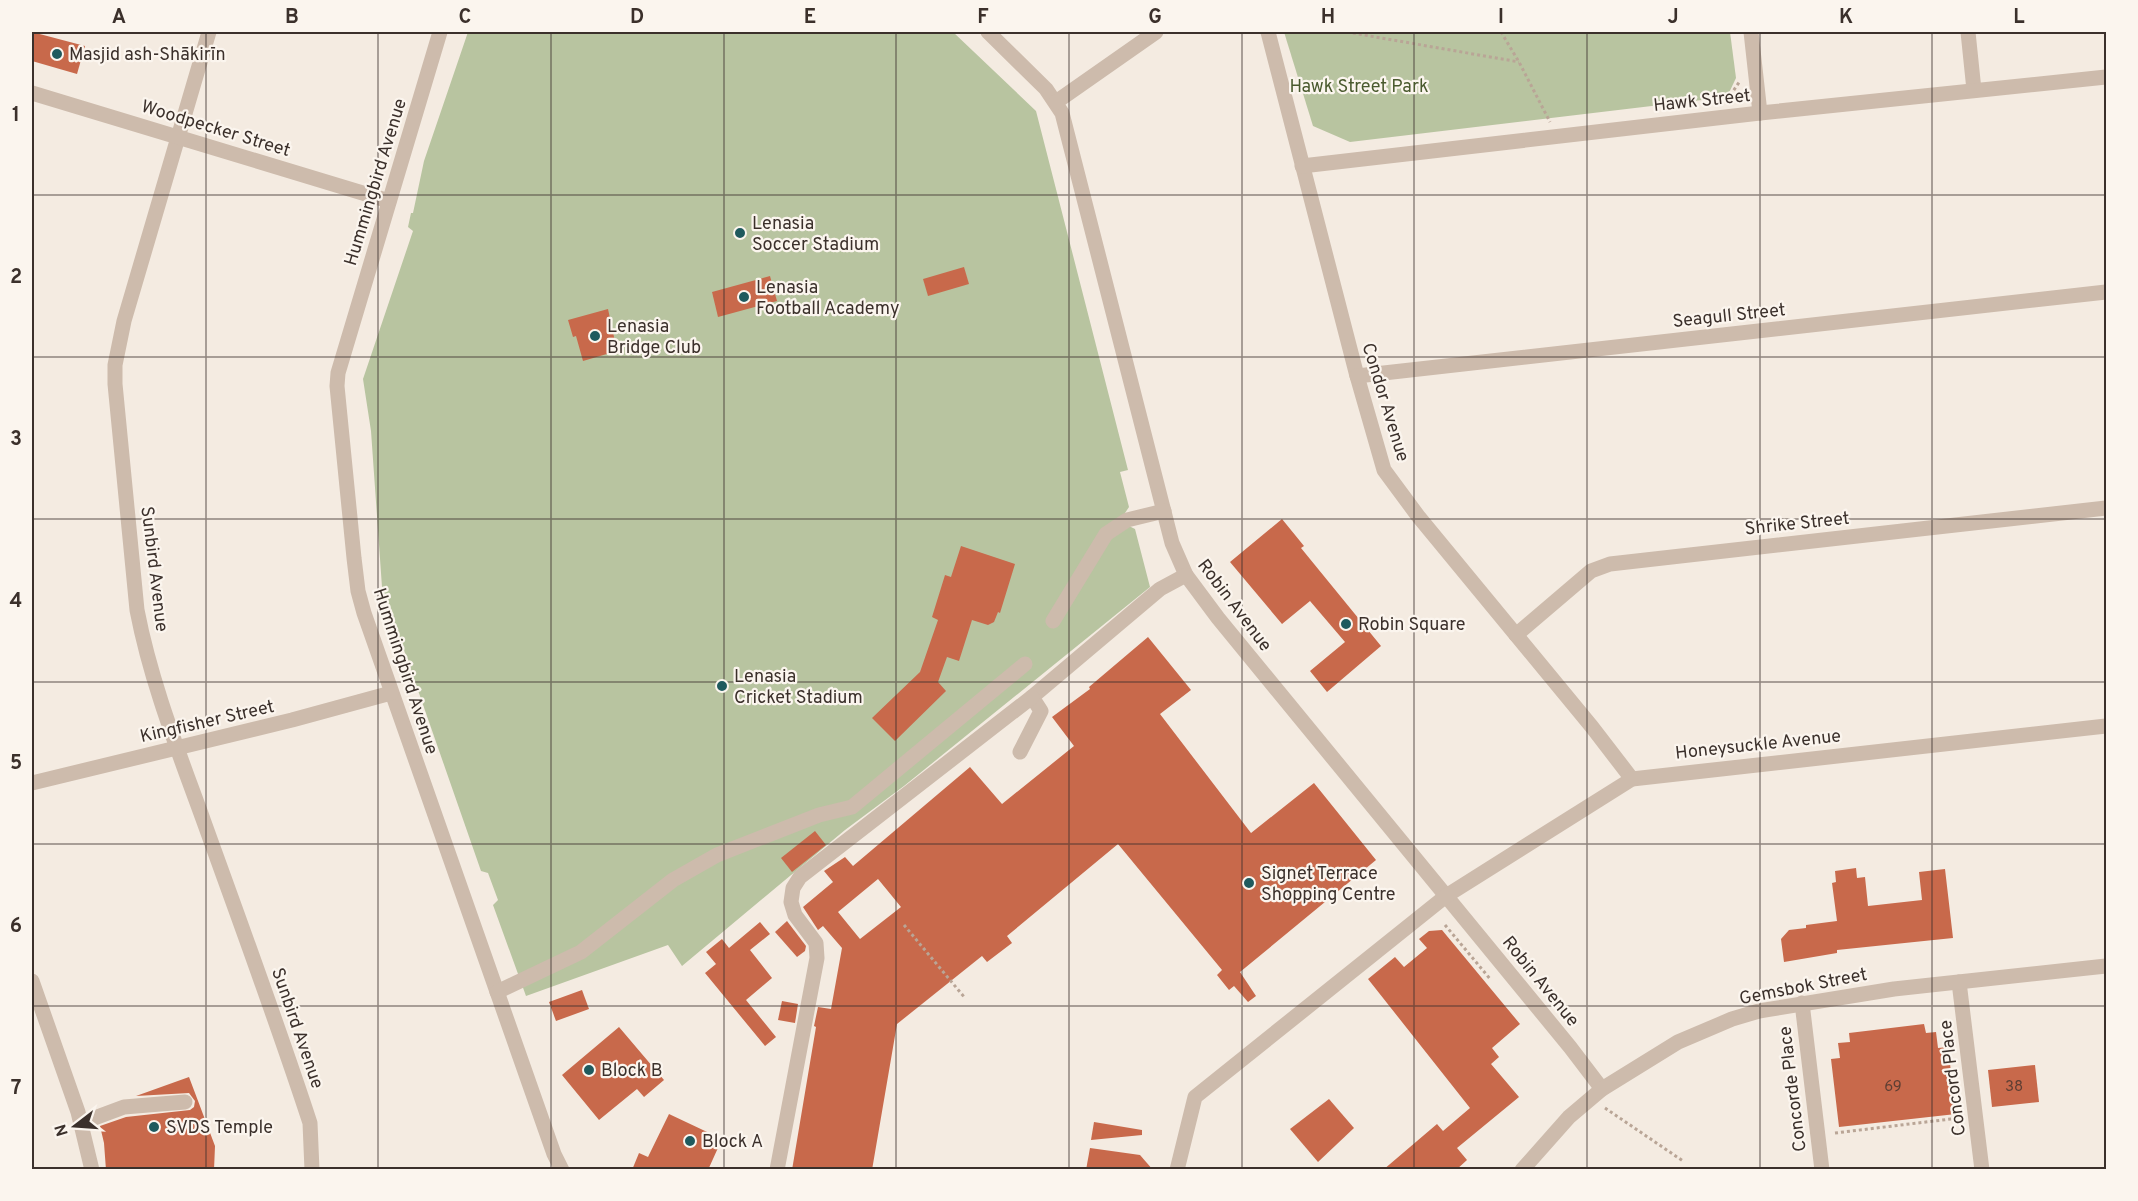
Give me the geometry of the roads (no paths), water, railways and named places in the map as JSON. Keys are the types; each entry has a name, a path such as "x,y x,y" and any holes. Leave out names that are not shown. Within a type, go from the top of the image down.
{"street":[{"name":"Sunbird Avenue","path":"209,32 124,321 115,365 137,610 152,671 177,748 310,1123 312,1170"},
{"name":"Hummingbird Avenue","path":"440,32 341,361 337,386 358,591 372,640 554,1154 562,1170"},
{"name":"Robin Avenue","path":"988,32 1025,67 1056,102 1066,126 1174,549 1186,575 1218,618 1602,1089"},
{"path":"1056,102 1156,32"},
{"name":"Condor Avenue","path":"1268,32 1357,376 1384,470 1418,516 1632,779"},
{"path":"1751,32 1760,113"},
{"path":"1968,32 1974,90"},
{"name":"Hawk Street","path":"1302,166 1760,113 2106,77"},
{"name":"Woodpecker Street","path":"32,93 389,201"},
{"name":"Seagull Street","path":"1357,376 2106,292"},
{"name":"Shrike Street","path":"1516,635 1591,571 1610,564 2106,508"},
{"path":"1053,621 1106,534 1127,520 1164,511"},
{"path":"777,1170 817,958 816,943 795,915 791,902 793,888 800,877 1032,697 1160,590 1186,575"},
{"path":"497,992 581,952 673,880 717,855 819,815 852,807 1025,664"},
{"name":"Kingfisher Street","path":"32,783 292,720 391,693"},
{"path":"1020,752 1041,711 1032,697"},
{"name":"Honeysuckle Avenue","path":"1177,1170 1195,1097 1446,896 1632,779 2106,726"},
{"name":"Gemsbok Street","path":"1522,1170 1569,1118 1602,1089 1642,1063 1703,1030 1759,1011 1802,1003 1894,989 2106,966"},
{"path":"32,981 35,1001 81,1123 92,1170"},
{"name":"Concord Place","path":"1959,982 1982,1170"},
{"name":"Concorde Place","path":"1802,1003 1822,1170"},
{"path":"81,1123 124,1107 185,1102"}],"place":[{"name":"Masjid ash-Shākirīn","path":"57,54"},
{"name":"Lenasia Soccer Stadium","path":"740,233"},
{"name":"Lenasia Football Academy","path":"744,297"},
{"name":"Lenasia Bridge Club","path":"595,336"},
{"name":"Robin Square","path":"1346,624"},
{"name":"Lenasia Cricket Stadium","path":"722,686"},
{"name":"Signet Terrace Shopping Centre","path":"1249,883"},
{"name":"Block B","path":"589,1070"},
{"name":"SVDS Temple","path":"154,1127"},
{"name":"Block A","path":"690,1141"}],"park label":[{"name":"Hawk Street Park","path":"1359,86"}]}
